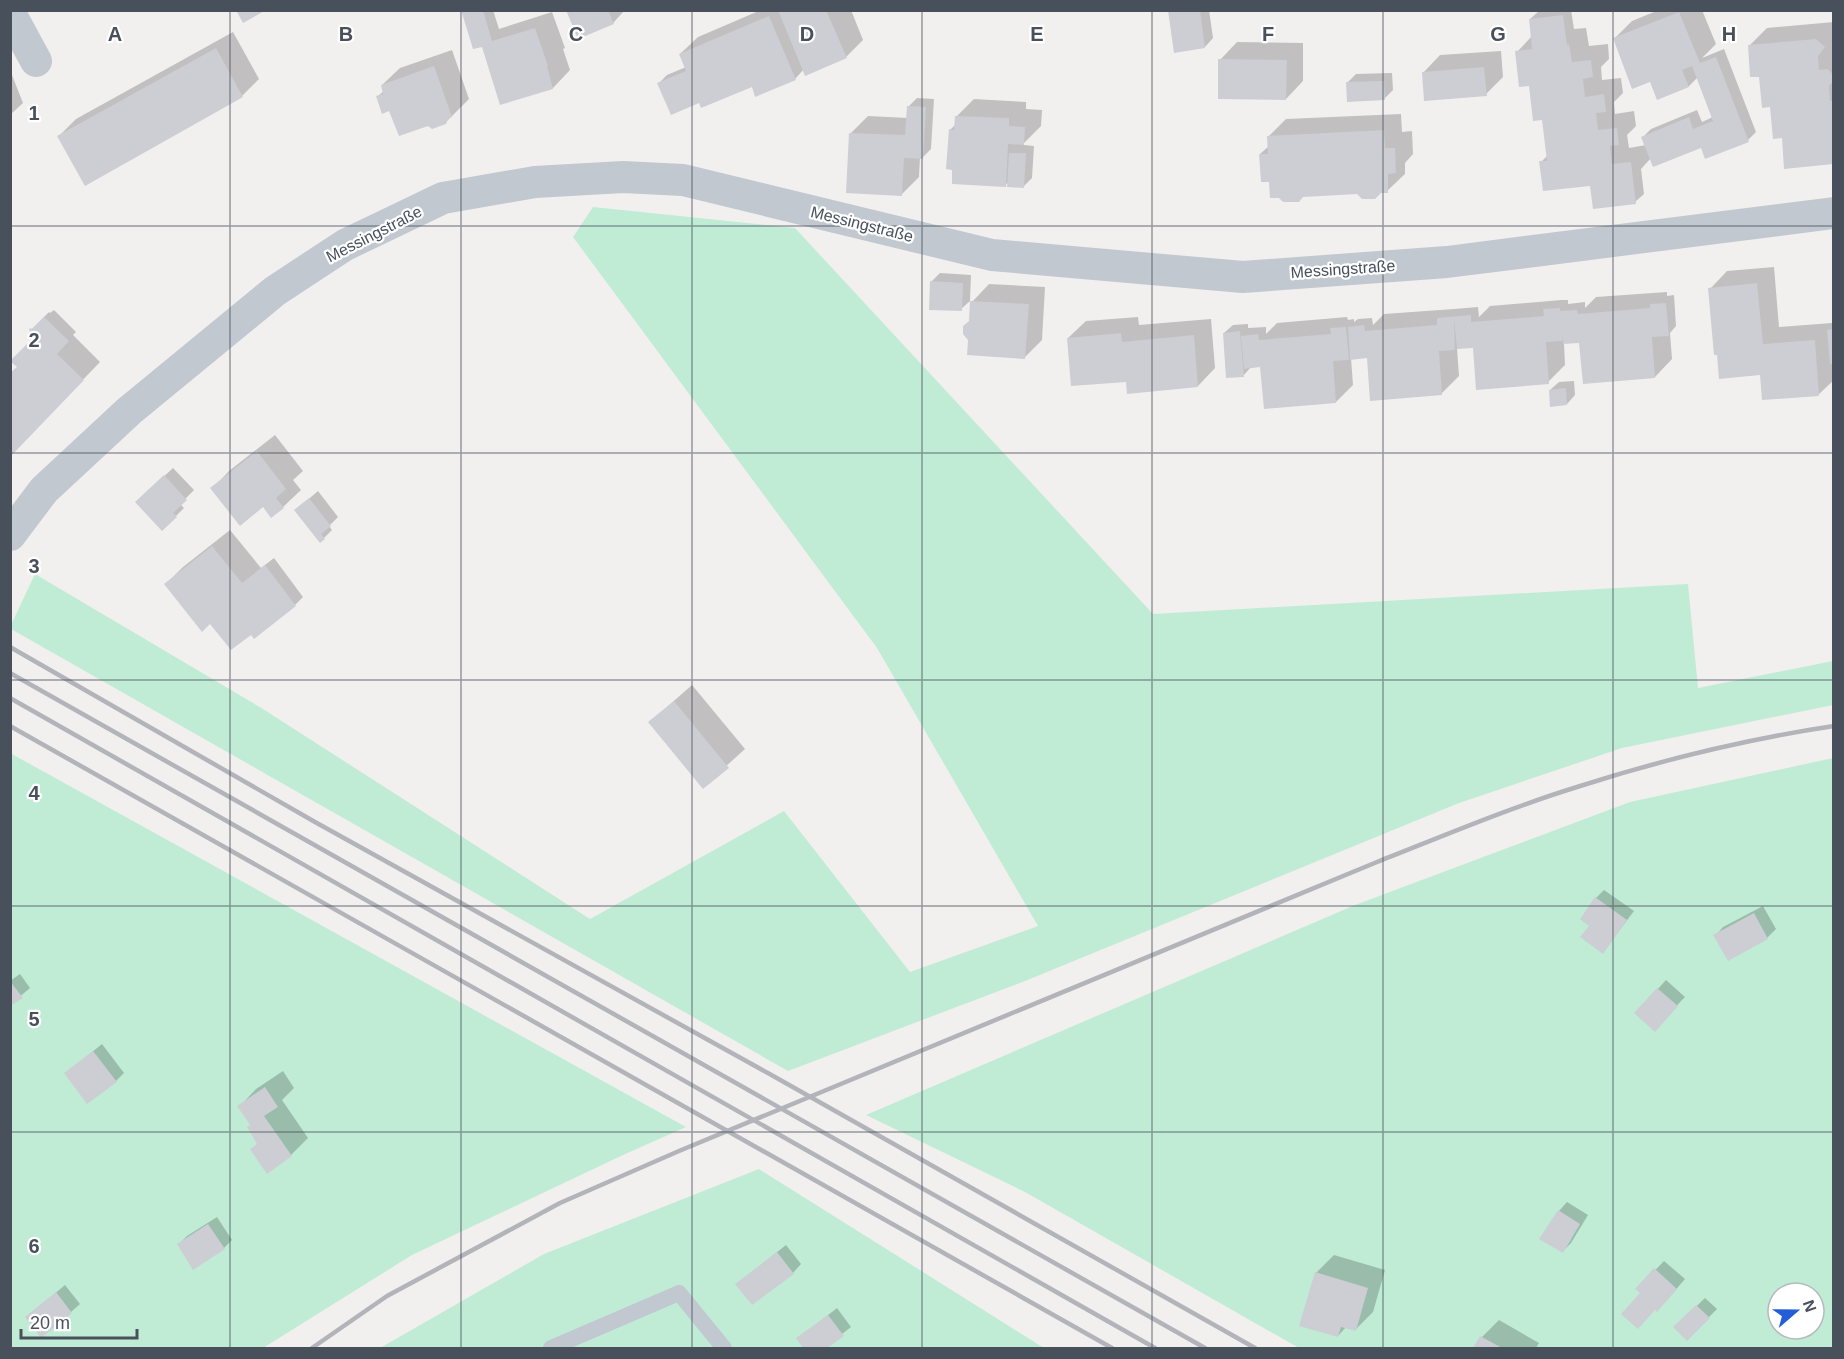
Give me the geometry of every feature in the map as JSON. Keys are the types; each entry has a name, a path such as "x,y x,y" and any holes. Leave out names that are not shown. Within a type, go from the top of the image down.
{"street":[{"path":"10,13 36,61"},
{"name":"Messingstraße","path":"10,535 44,490 129,411 275,291 345,245 443,198 535,182 623,177 682,180 992,255 1243,277 1447,262 1833,213"}],"lane":[{"path":"551,1348 679,1293 724,1348"}],"green space":[{"path":"593,207 795,228 1153,614 1688,584 1698,688 1833,661 1833,705 1622,748 1459,803 1025,981 788,1071 11,629 35,574 263,709 590,919 784,811 910,972 1038,926 877,648 573,237"},
{"path":"10,753 686,1127 412,1255 263,1348 11,1348"},
{"path":"1833,758 1833,1348 1299,1348 1025,1192 866,1115 1355,905 1630,802"},
{"path":"759,1169 1044,1348 380,1348 544,1254"}],"building":[{"path":"236,10 266,10 243,23"},
{"path":"461,10 483,10 492,41 535,28 553,89 500,105 482,47 473,49"},
{"path":"566,10 608,10 614,24 578,39"},
{"path":"778,10 826,10 847,58 805,76"},
{"path":"1168,10 1200,10 1205,48 1174,53"},
{"path":"1679,12 1700,63 1716,57 1749,142 1705,159 1701,148 1653,167 1641,137 1689,117 1693,129 1713,121 1692,66 1682,70 1689,87 1657,100 1650,82 1632,89 1613,38"},
{"path":"1563,15 1572,62 1591,60 1593,77 1583,79 1585,97 1604,94 1606,112 1596,113 1598,130 1617,128 1619,145 1610,146 1612,164 1631,162 1636,204 1593,209 1590,186 1543,191 1539,161 1547,161 1542,120 1533,121 1529,86 1519,87 1515,51 1532,49 1529,19"},
{"path":"769,16 796,80 755,97 752,87 701,108 699,103 671,115 657,83 686,71 679,54"},
{"path":"1816,39 1825,47 1818,56 1819,70 1827,69 1833,74 1833,81 1829,86 1830,101 1833,100 1833,164 1784,169 1782,138 1773,139 1770,107 1762,108 1759,77 1750,77 1748,45"},
{"path":"216,48 243,97 85,186 57,136"},
{"path":"1218,59 1287,60 1286,100 1218,99"},
{"path":"434,66 452,117 446,124 432,129 428,126 399,136 389,111 382,114 376,96 383,94 381,85"},
{"path":"1484,67 1487,96 1424,101 1422,72"},
{"path":"1384,81 1385,100 1347,102 1346,82"},
{"path":"907,106 926,107 923,159 904,158 902,196 846,193 849,133 905,135"},
{"path":"955,116 1009,118 1009,126 1025,127 1024,145 1008,144 1006,187 952,184 952,170 946,169 949,129 954,130"},
{"path":"1384,130 1385,148 1395,148 1396,173 1388,174 1388,193 1381,193 1375,199 1362,199 1357,194 1303,197 1299,202 1283,202 1279,198 1270,198 1269,182 1261,182 1259,154 1268,154 1267,136"},
{"path":"1009,153 1026,153 1024,188 1007,187"},
{"path":"930,281 963,283 962,311 929,310"},
{"path":"1757,283 1763,344 1815,340 1819,396 1762,400 1760,375 1719,379 1717,355 1714,355 1708,288"},
{"path":"970,301 1029,304 1025,359 967,355 968,340 963,334 963,326 969,321"},
{"path":"1666,303 1669,336 1652,337 1655,378 1583,384 1579,343 1563,344 1562,334 1562,341 1546,342 1549,384 1476,390 1473,348 1457,349 1454,319 1455,350 1439,351 1442,395 1370,401 1367,358 1350,360 1348,327 1364,325 1365,331 1437,325 1437,318 1471,315 1471,322 1544,316 1543,309 1577,310 1578,314 1650,308 1650,304"},
{"path":"44,317 69,341 57,354 84,380 10,457 10,373 17,367 10,361 10,357 12,359 35,336 29,330"},
{"path":"1346,327 1349,360 1333,361 1336,403 1264,409 1260,367 1244,369 1241,336 1258,334 1259,340 1331,334 1330,328"},
{"path":"1833,329 1833,364 1830,364 1827,330"},
{"path":"1240,331 1244,377 1226,378 1223,333"},
{"path":"1121,333 1122,342 1194,335 1198,387 1127,394 1126,382 1071,386 1067,338"},
{"path":"1566,388 1567,405 1550,407 1549,390"},
{"path":"257,451 286,489 276,498 284,508 271,518 263,507 240,526 210,488"},
{"path":"164,475 187,500 173,513 177,517 162,531 135,502"},
{"path":"309,498 331,526 321,534 325,539 320,543 294,510"},
{"path":"212,546 242,583 265,565 296,606 254,639 251,635 231,650 210,624 202,632 164,584"},
{"path":"674,701 729,768 703,789 648,722"},
{"path":"1595,897 1627,920 1603,954 1580,937 1589,926 1580,919"},
{"path":"1754,913 1768,939 1728,961 1713,935"},
{"path":"10,981 23,998 10,1006"},
{"path":"1657,988 1678,1006 1655,1032 1634,1013"},
{"path":"93,1051 117,1082 87,1104 64,1073"},
{"path":"265,1087 278,1107 264,1116 292,1156 267,1174 250,1149 257,1144 247,1127 250,1125 237,1106"},
{"path":"1558,1210 1580,1224 1563,1253 1539,1239"},
{"path":"208,1224 225,1249 193,1270 177,1244"},
{"path":"777,1252 794,1274 752,1305 735,1284"},
{"path":"1654,1268 1677,1289 1638,1329 1621,1314 1640,1293 1635,1289"},
{"path":"1315,1272 1368,1288 1356,1331 1341,1327 1338,1337 1299,1326"},
{"path":"56,1292 72,1313 41,1338 25,1317"},
{"path":"1696,1305 1710,1318 1687,1341 1673,1327"},
{"path":"828,1315 844,1336 827,1348 803,1348 796,1338"},
{"path":"1480,1336 1502,1348 1473,1348"}],"railway":[{"path":"10,647 315,822 775,1077 1255,1348"},
{"path":"10,673 1205,1348"},
{"path":"10,698 1155,1348"},
{"path":"10,726 1112,1348"},
{"path":"312,1348 387,1296 560,1203 679,1151 1377,862 1501,813 1609,777 1737,744 1834,726"}]}
